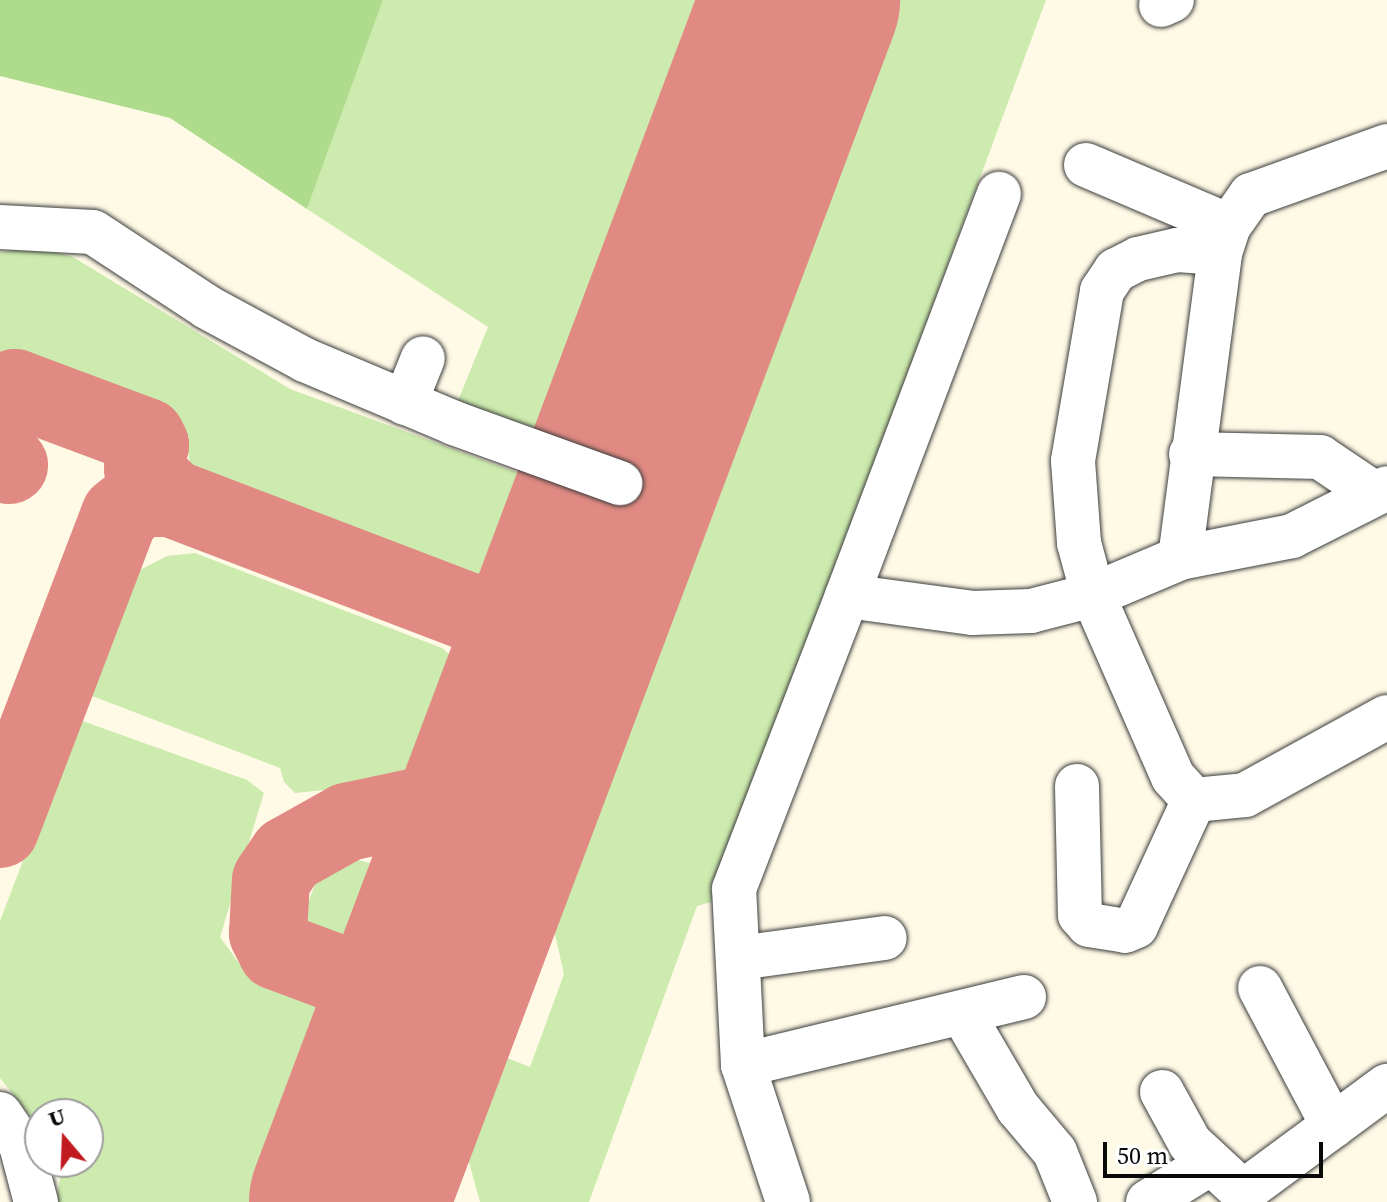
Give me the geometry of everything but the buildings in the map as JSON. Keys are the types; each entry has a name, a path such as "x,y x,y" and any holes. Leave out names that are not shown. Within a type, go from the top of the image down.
{"street":[{"path":"1180,558 1191,454 1224,240 1251,195 1387,146"},
{"path":"1086,165 1224,240"},
{"path":"788,1202 743,1065 739,958 732,917 734,889 999,194"},
{"path":"0,227 93,232 207,307 305,360 405,403 620,483"},
{"path":"1194,800 1173,777 1093,595 1079,543 1073,461 1102,291 1116,270 1138,259 1224,240"},
{"path":"405,403 423,358"},
{"path":"1191,454 1320,457 1380,490"},
{"path":"847,596 1004,614 1093,595 1180,558 1292,536 1380,490"},
{"path":"1194,800 1245,795 1387,717"},
{"path":"1077,786 1080,915 1089,925 1125,931 1136,926 1194,800"},
{"path":"739,958 885,938"},
{"path":"1260,988 1333,1126"},
{"path":"743,1065 1024,997"},
{"path":"963,1014 1018,1108 1055,1152 1075,1202"},
{"path":"1162,1092 1190,1143 1209,1164 1251,1197 1333,1126 1387,1086"},
{"path":"0,1114 21,1145 36,1202"},
{"path":"1148,1202 1209,1164"}],"green space":[{"path":"0,0 383,0 307,209 170,118 0,76"},
{"path":"383,0 745,0 587,423 567,437 550,440 455,408 488,327 307,209"},
{"path":"855,0 1046,0 711,902 697,906 589,1202 480,1202 446,1080 464,1041 530,1067 564,974 536,851"},
{"path":"38,247 73,257 290,389 540,481 554,514 533,571 512,586 465,593 225,500 205,486 190,462 184,436 0,367 0,252"},
{"path":"195,553 442,648 463,666 475,690 480,714 462,760 384,784 295,793 284,782 280,768 87,694 132,574 167,556"},
{"path":"77,719 247,780 264,793 220,937 247,974 364,1022 296,1202 56,1202 60,1178 104,1178 104,1098 24,1098 24,1108 0,1078 0,921"},
{"path":"358,860 381,866 394,881 396,897 376,948 364,950 323,942 308,929 303,916 316,882 333,868"}],"taxiway":[{"path":"0,393 15,388 146,437 150,445 143,469 171,498"},
{"path":"0,461 9,465"},
{"path":"0,829 120,515 141,498 171,498 511,628"},
{"path":"535,708 536,680 531,659 511,628 536,622 577,597"},
{"path":"424,1006 277,951 268,933 271,880 288,855 347,822 505,788"}],"runway":[{"path":"348,1202 801,0"}]}
